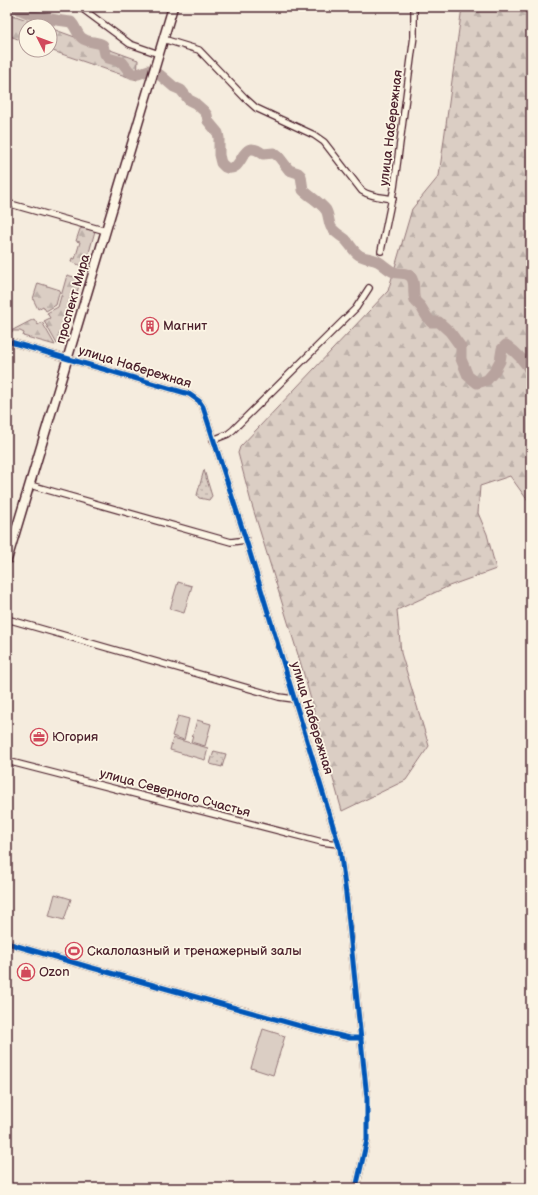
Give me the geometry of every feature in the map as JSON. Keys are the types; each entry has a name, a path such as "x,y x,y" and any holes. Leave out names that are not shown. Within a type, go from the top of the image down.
{"main road":[{"path":"158,56 173,7"},
{"name":"проспект Мира","path":"7,560 158,56"}],"street":[{"path":"80,7 130,44 158,56"},
{"name":"улица Набережная","path":"381,251 393,199 414,36 414,7"},
{"path":"164,39 199,50 256,108 319,138 324,142 357,185 366,194 393,199"},
{"path":"7,203 106,231"},
{"path":"213,440 228,434 233,430 356,308 369,288"},
{"name":"улица Набережная","path":"7,341 195,397 203,407 246,540 338,844 342,862 367,1098 368,1129 356,1188"},
{"path":"30,485 231,542 246,540"},
{"path":"7,619 279,698 294,699"},
{"name":"улица Северного Счастья","path":"7,761 322,842 338,844"},
{"path":"7,943 83,966 311,1029 350,1038 361,1038"}],"green space":[{"path":"462,7 531,7 531,505 510,476 480,486 478,513 487,534 496,569 449,586 397,610 401,653 429,746 406,780 342,811 303,671 251,502 238,453 240,447 388,291 412,209 439,176"},
{"path":"7,13 21,18 18,18 18,39 7,35"},
{"path":"58,31 138,60 137,80 58,53"},
{"path":"83,228 95,231 85,267 71,262 72,258 75,259 80,242 76,241 80,229"},
{"path":"67,275 81,279 62,342 57,344 44,321 50,318 47,313 58,307"},
{"path":"38,283 60,290 56,305 46,311 43,306 38,309 33,299"},
{"path":"34,319 38,325 42,322 55,345 23,336 24,333 20,331 11,331"},
{"path":"204,470 212,496 209,500 199,498 197,495"},
{"path":"178,582 192,586 184,613 170,609"},
{"path":"178,716 189,719 184,740 172,736"},
{"path":"197,720 211,724 205,746 191,742"},
{"path":"173,738 208,748 205,760 170,750"},
{"path":"214,751 226,754 222,767 210,764"},
{"path":"55,894 71,899 64,920 49,916"},
{"path":"263,1029 285,1036 273,1075 251,1068"}],"waterway":[{"path":"15,7 35,16 71,22 82,38 87,41 103,45 105,54 108,58 122,62 133,74 138,74 149,70 160,75 174,87 181,90 189,100 204,111 207,115 208,121 218,133 219,155 221,163 225,167 231,168 236,166 250,149 256,149 263,154 274,153 279,157 289,170 298,173 301,176 303,190 326,210 332,229 345,239 359,255 377,261 396,273 407,274 411,277 415,301 431,322 439,322 450,332 461,347 461,359 468,376 477,383 487,380 494,372 500,361 502,349 506,345 520,357 531,373"}],"cycle path":[{"path":"7,341 189,394 199,401 203,407 246,540 340,849 367,1098 367,1140 356,1188"},
{"path":"7,943 311,1029 350,1038 361,1038"}],"place":[{"name":"Магнит","path":"150,326"},
{"name":"Югория","path":"39,737"},
{"name":"Скалолазный и тренажерный залы","path":"74,951"},
{"name":"Ozon","path":"26,972"}]}
